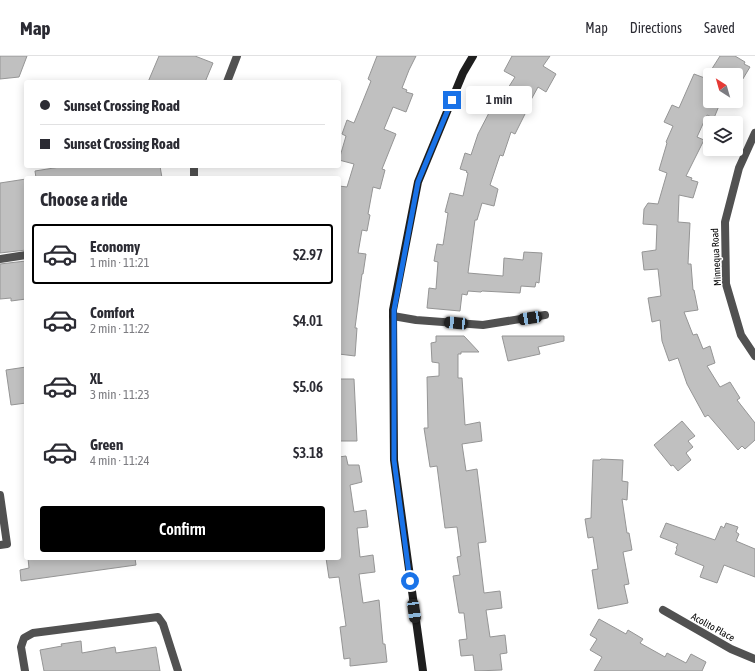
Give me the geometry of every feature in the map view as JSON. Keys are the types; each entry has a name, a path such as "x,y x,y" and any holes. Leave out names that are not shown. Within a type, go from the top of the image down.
{"street":[{"path":"228,80 237,56"},
{"path":"423,671 394,460 394,310 418,182 463,73 473,56"},
{"name":"Minnequa Road","path":"755,133 739,168 725,222 726,284 742,335 755,356"},
{"path":"0,259 24,255"},
{"path":"394,316 416,320 483,326 545,315"},
{"path":"0,495 7,544 0,545"},
{"name":"Acolito Place","path":"663,610 731,649 755,659"},
{"path":"25,671 21,647 24,638 33,633 158,617 163,624 178,671"}],"building":[{"path":"0,56 27,56 19,77 0,79"},
{"path":"159,56 195,56 213,63 206,80 149,80"},
{"path":"377,56 416,56 402,88 407,90 406,92 413,94 406,112 393,107 384,129 396,134 382,169 385,170 380,189 373,187 368,214 370,215 367,231 362,230 358,253 366,254 355,328 357,328 355,356 341,354 341,186 347,187 354,164 341,161 341,153 346,136 342,134 347,120 354,123 371,81 368,79"},
{"path":"512,56 550,56 543,66 556,74 546,92 538,87 515,134 511,132 503,156 500,155 490,185 498,189 494,206 482,203 477,220 475,220 468,273 503,276 504,258 523,260 524,252 542,253 539,283 536,282 535,287 521,286 520,293 468,291 467,295 462,294 460,311 427,308 429,288 436,289 438,262 434,261 437,244 443,245 448,213 445,212 450,193 463,196 468,173 466,172 467,171 460,169 465,153 471,155 478,134 491,109 485,106 493,91 503,96 515,77 504,71"},
{"path":"720,56 735,56 750,67 743,79 743,68 712,68"},
{"path":"694,74 703,77 703,108 718,108 715,116 703,116 703,124 697,137 703,140 703,142 686,176 692,178 691,180 698,182 693,198 679,195 678,222 690,223 688,264 691,264 693,290 698,310 684,312 693,335 697,334 703,349 710,346 715,363 707,366 720,387 730,382 740,398 737,400 755,423 755,440 745,449 742,446 738,450 708,415 705,417 687,384 678,358 669,361 662,341 660,320 652,322 648,298 661,296 658,269 644,270 642,252 656,250 657,225 643,224 644,209 648,203 658,204 667,173 659,170 667,143 666,142 673,126 664,122 672,105 679,108"},
{"path":"54,168 160,168 162,176 36,176 35,171"},
{"path":"24,179 24,250 0,253 0,183"},
{"path":"24,261 24,299 11,301 11,298 0,299 0,264"},
{"path":"436,336 464,336 479,352 461,352 461,354 458,354 458,378 462,378 465,425 480,422 482,441 462,444 466,471 477,469 486,542 478,543 484,593 500,591 502,608 486,610 490,637 505,635 507,653 500,654 502,670 475,671 473,655 461,656 459,640 467,639 464,613 459,613 453,576 460,575 457,557 461,556 457,527 445,528 437,466 430,467 424,428 428,428 427,377 439,376 439,363 432,362 431,343 436,342"},
{"path":"502,336 564,336 564,341 538,347 540,354 508,361"},
{"path":"24,367 24,403 11,405 6,370"},
{"path":"341,379 354,379 357,441 341,441"},
{"path":"682,421 695,436 688,441 693,447 686,453 691,460 678,471 673,465 671,466 654,445"},
{"path":"346,456 348,465 359,465 362,482 350,485 354,512 366,510 368,527 357,528 360,557 373,555 375,572 359,574 363,603 379,600 383,644 385,644 387,662 350,666 350,658 344,659 340,627 346,626 339,577 329,578 326,560 341,560 341,457"},
{"path":"593,460 623,460 622,481 628,482 627,500 622,499 627,533 629,533 632,550 623,552 629,584 624,585 628,603 598,609 592,570 598,569 593,537 588,538 585,519 591,518"},
{"path":"666,523 715,540 721,526 724,528 726,523 738,527 736,532 739,534 736,541 755,549 755,577 724,565 717,583 700,577 704,566 675,554 678,544 660,537"},
{"path":"28,560 135,560 136,565 21,581 20,570 29,568"},
{"path":"599,619 626,634 628,630 643,639 640,643 665,657 667,653 686,663 691,654 706,662 702,671 594,671 602,657 590,650 597,639 590,635"},
{"path":"81,641 82,653 115,647 116,653 156,647 160,671 44,671 40,650 62,646 61,644"}],"route":[{"path":"410,581 394,460 394,310 418,182 452,100"}]}
